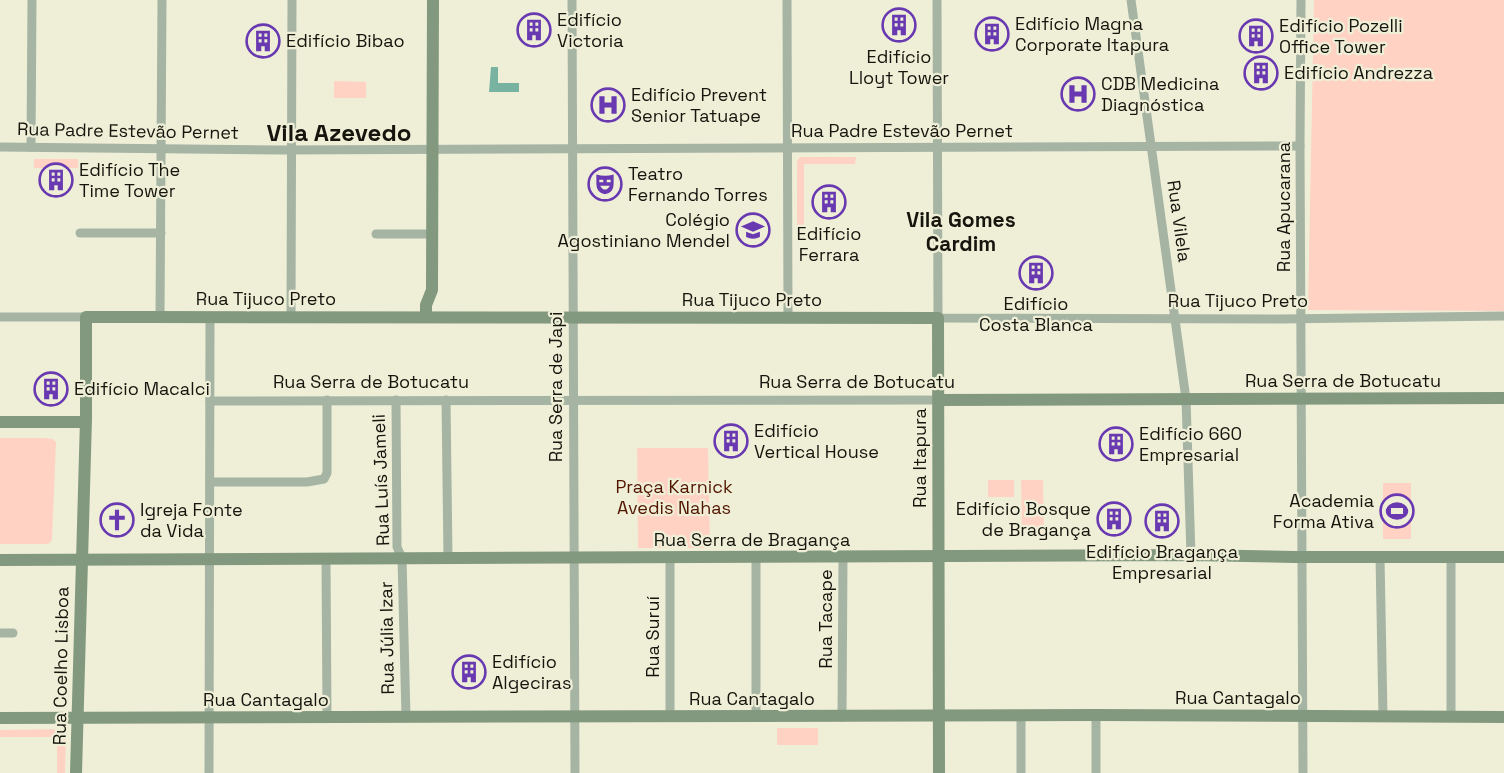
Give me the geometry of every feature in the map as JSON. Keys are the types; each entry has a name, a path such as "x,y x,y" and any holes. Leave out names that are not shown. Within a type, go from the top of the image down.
{"street":[{"path":"31,147 32,0"},
{"path":"160,317 162,0"},
{"path":"291,317 292,0"},
{"path":"432,317 426,305 432,290 433,0"},
{"name":"Rua Serra de Japi","path":"572,0 574,773"},
{"path":"787,0 788,318"},
{"name":"Rua Itapura","path":"937,0 939,773"},
{"name":"Rua Vilela","path":"1131,0 1186,399 1191,555"},
{"name":"Rua Apucarana","path":"1301,0 1300,399 1303,773"},
{"name":"Rua Padre Estevão Pernet","path":"0,147 432,149 1300,146"},
{"path":"80,233 161,233"},
{"path":"376,234 432,234"},
{"name":"Rua Tijuco Preto","path":"0,317 1300,319 1504,316"},
{"path":"0,422 86,422 86,317"},
{"path":"209,773 210,317"},
{"name":"Rua Serra de Botucatu","path":"210,400 1504,398"},
{"path":"210,482 324,480 327,473 327,400"},
{"name":"Rua Luís Jameli","path":"396,400 397,547 402,558"},
{"path":"446,400 448,558"},
{"name":"Rua Coelho Lisboa","path":"76,773 86,422"},
{"name":"Rua Serra de Bragança","path":"0,560 1191,555 1504,558"},
{"name":"Rua Tacape","path":"842,717 843,557"},
{"path":"1380,557 1383,716"},
{"name":"Rua Júlia Izar","path":"402,558 406,717"},
{"name":"Rua Suruí","path":"670,558 670,717"},
{"path":"756,558 756,717"},
{"path":"1451,558 1451,716"},
{"path":"326,559 327,718"},
{"path":"0,633 13,633"},
{"path":"1096,715 1096,773"},
{"name":"Rua Cantagalo","path":"0,718 1096,715 1504,717"},
{"path":"1021,716 1021,773"}],"green space":[{"path":"1314,0 1504,0 1504,311 1308,310"},
{"path":"334,81 366,82 366,98 334,98"},
{"path":"800,157 856,157 855,164 804,164 804,240 797,240 797,161"},
{"path":"34,159 78,159 78,168 48,166 47,168 34,168"},
{"path":"0,438 44,438 53,439 56,442 50,543 0,544"},
{"name":"Praça Karnick Avedis Nahas","path":"637,448 708,448 710,548 638,548"},
{"path":"988,480 1014,480 1014,497 988,497"},
{"path":"1021,480 1043,480 1044,533 1022,533"},
{"name":"Academia Forma Ativa","path":"1383,483 1411,483 1411,539 1383,539"},
{"path":"777,728 818,728 818,745 777,745"},
{"path":"66,729 65,773 57,773 57,737 0,737 0,730"}],"water":[{"path":"491,67 498,67 498,83 519,83 519,92 489,92"}],"place":[{"name":"Edifício Lloyt Tower","path":"899,25"},
{"name":"Edifício Victoria","path":"534,30"},
{"name":"Edifício Magna Corporate Itapura","path":"992,34"},
{"name":"Edifício Pozelli Office Tower","path":"1256,36"},
{"name":"Edifício Bibao","path":"263,41"},
{"name":"Edifício Andrezza","path":"1261,73"},
{"name":"CDB Medicina Diagnóstica","path":"1078,94"},
{"name":"Edifício Prevent Senior Tatuape","path":"608,105"},
{"name":"Edifício The Time Tower","path":"56,180"},
{"name":"Teatro Fernando Torres","path":"605,184"},
{"name":"Edifício Ferrara","path":"829,202"},
{"name":"Colégio Agostiniano Mendel","path":"753,230"},
{"name":"Edifício Costa Blanca","path":"1036,273"},
{"name":"Edifício Macalci","path":"51,389"},
{"name":"Edifício Vertical House","path":"731,441"},
{"name":"Edifício 660 Empresarial","path":"1116,444"},
{"name":"Academia Forma Ativa","path":"1397,511"},
{"name":"Edifício Bosque de Bragança","path":"1114,519"},
{"name":"Igreja Fonte da Vida","path":"117,520"},
{"name":"Edifício Bragança Empresarial","path":"1162,521"},
{"name":"Edifício Algeciras","path":"469,672"}],"district":[{"name":"Vila Azevedo","path":"339,133"},
{"name":"Vila Gomes Cardim","path":"961,232"}]}
